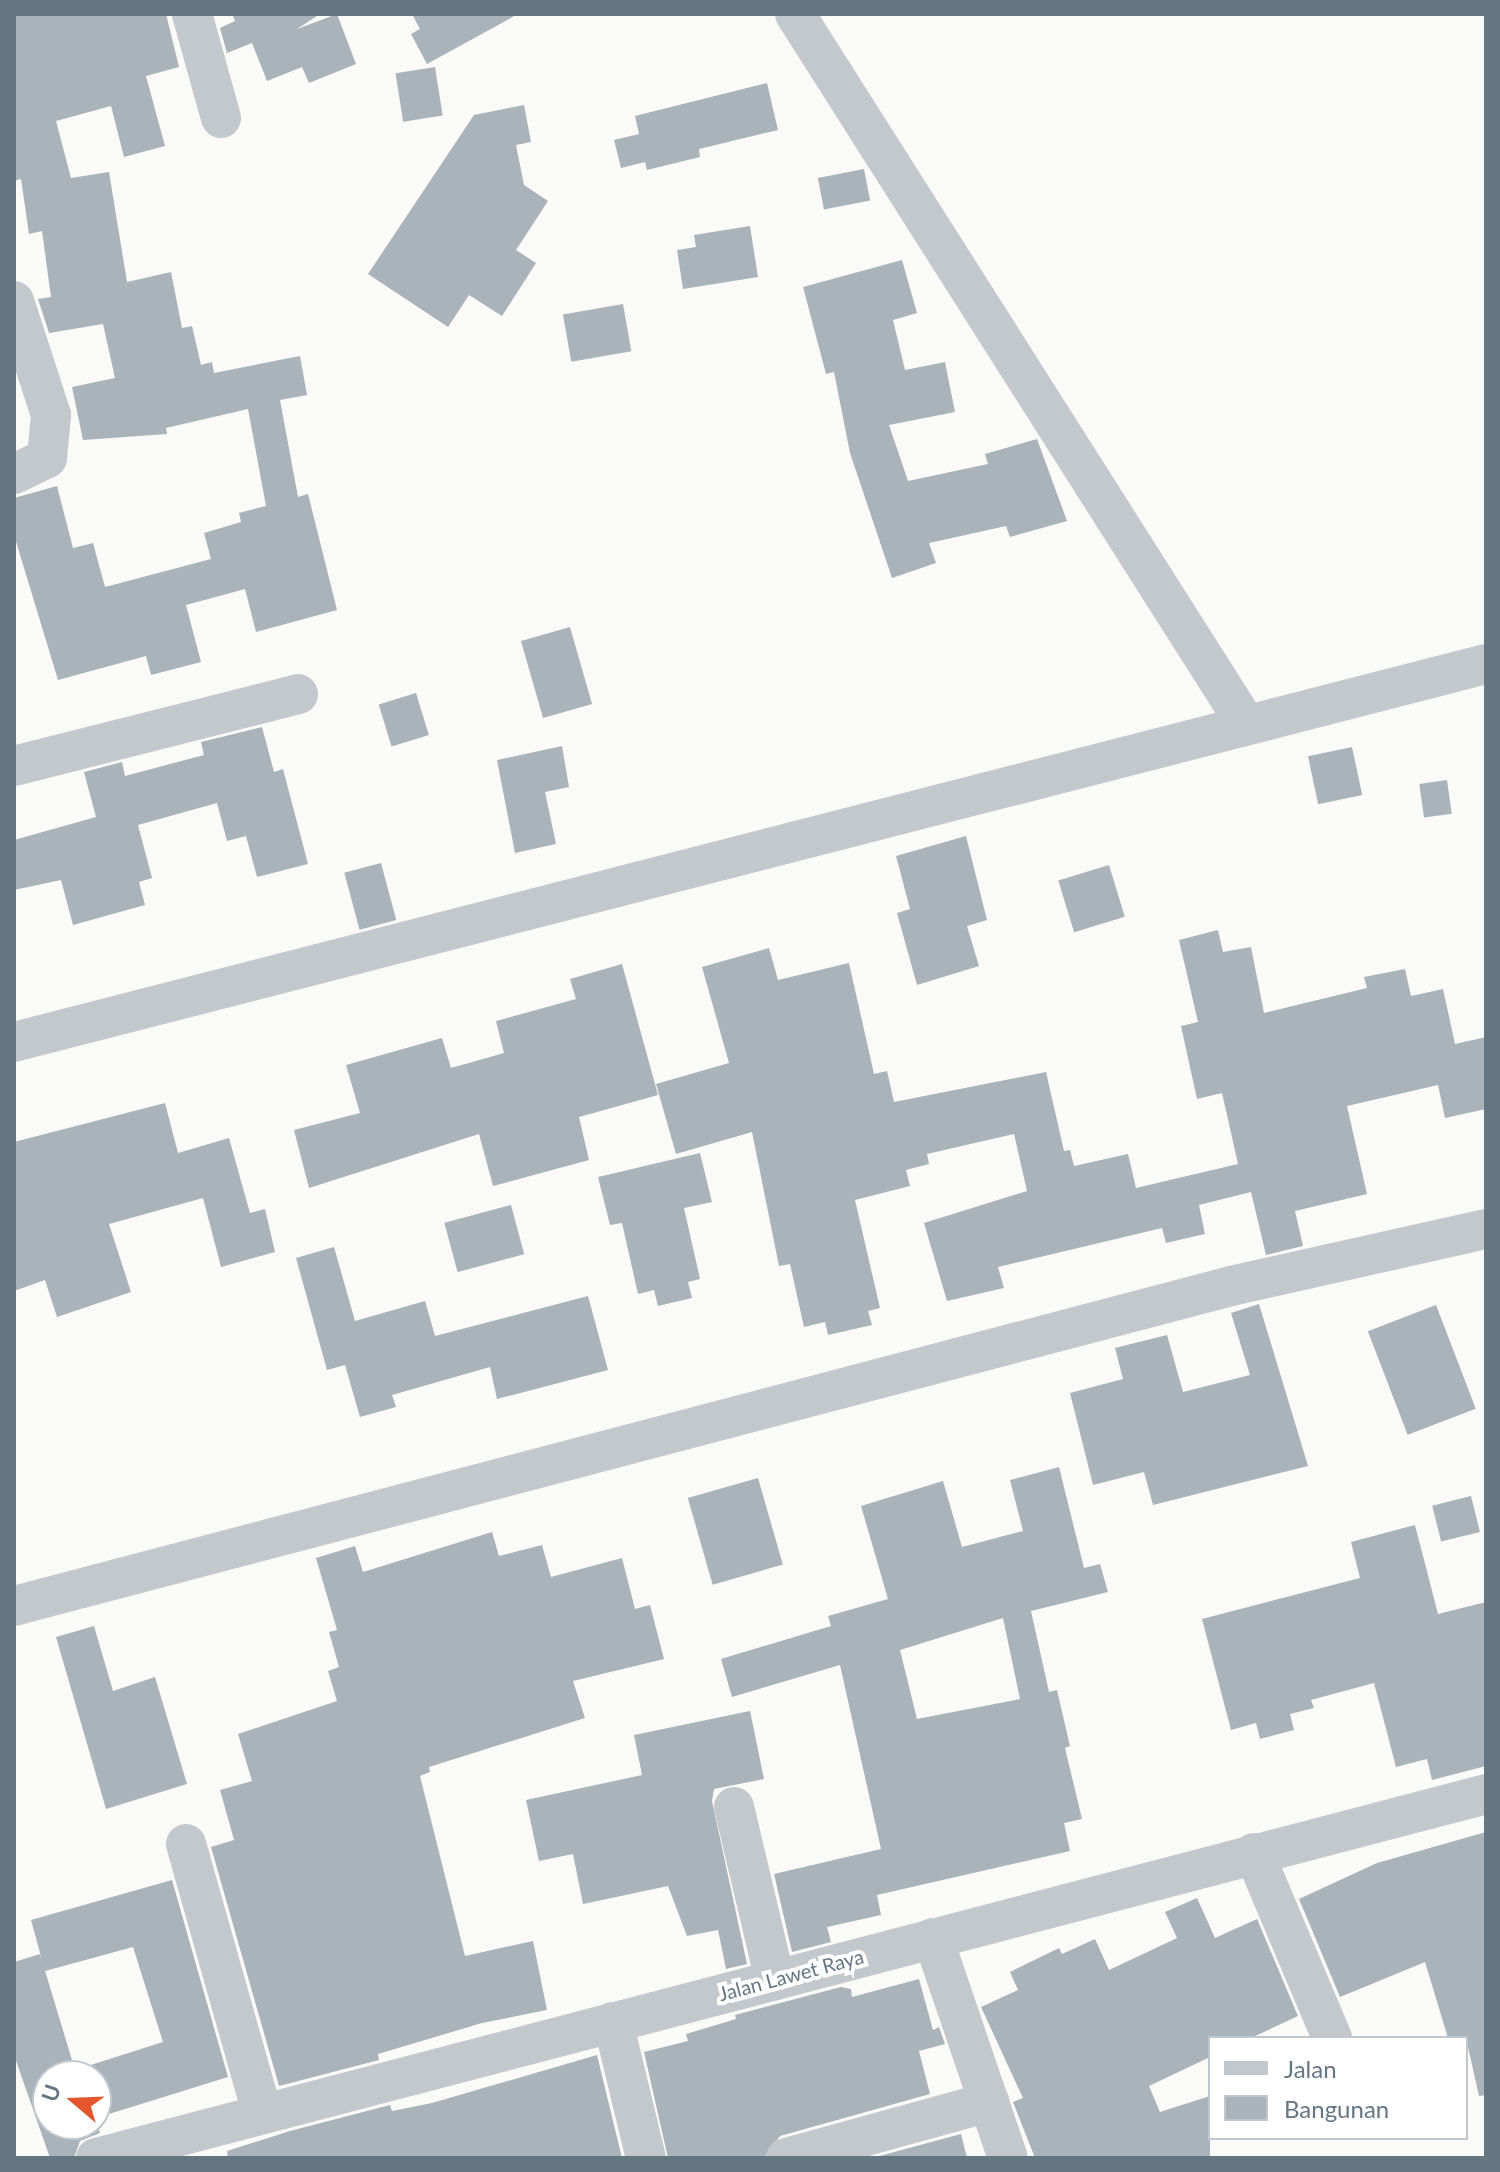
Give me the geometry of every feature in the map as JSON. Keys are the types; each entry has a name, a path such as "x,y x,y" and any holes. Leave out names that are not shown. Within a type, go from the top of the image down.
{"street":[{"path":"192,14 221,118"},
{"path":"795,14 1244,721"},
{"path":"14,301 51,415 47,458 14,474"},
{"path":"14,1042 1244,721 1486,664"},
{"path":"14,766 298,694"},
{"path":"14,1606 1231,1286 1486,1229"},
{"name":"Jalan Lawet Raya","path":"96,2158 165,2148 262,2112 1486,1794"},
{"path":"734,1807 775,1980"},
{"path":"186,1844 262,2112"},
{"path":"1254,1853 1331,2036"},
{"path":"933,1938 1008,2158"},
{"path":"613,2022 646,2158"},
{"path":"801,2156 989,2102"}],"building":[{"path":"14,14 166,14 179,67 146,76 165,146 124,157 111,106 56,121 71,178 109,172 127,282 171,272 182,328 192,326 201,365 212,362 214,373 300,356 307,395 280,400 298,497 308,494 337,610 256,632 245,589 186,605 201,662 151,675 146,656 58,680 14,535 14,498 57,486 73,548 93,543 105,587 211,559 204,533 241,522 239,513 266,506 248,409 166,428 167,434 83,440 72,387 115,378 103,324 49,333 38,299 51,297 42,231 29,234 21,179 14,181"},
{"path":"232,14 320,14 297,29 337,14 356,64 309,83 302,67 267,81 252,43 227,53 220,28 235,21"},
{"path":"412,14 518,14 427,64 411,34 420,29"},
{"path":"435,67 443,115 403,122 395,73"},
{"path":"767,83 778,130 699,149 700,157 647,170 645,162 621,168 614,140 639,134 635,116"},
{"path":"524,105 531,142 516,145 524,185 548,201 516,250 536,263 502,316 469,295 448,327 368,274 474,115"},
{"path":"864,169 870,200 824,209 818,178"},
{"path":"750,226 758,277 683,289 677,250 696,247 694,235"},
{"path":"902,260 917,313 893,320 905,370 945,362 955,412 889,425 908,481 988,464 985,454 1037,439 1067,521 1010,537 1006,526 929,543 936,563 892,578 850,453 834,372 826,374 803,287"},
{"path":"623,304 631,351 571,362 563,315"},
{"path":"570,627 592,704 543,718 521,641"},
{"path":"416,693 429,735 392,746 379,704"},
{"path":"262,727 274,772 283,769 308,864 257,877 246,836 227,841 217,803 138,825 152,878 139,882 145,905 73,925 61,880 14,890 14,840 96,817 84,772 122,762 125,776 204,755 201,742"},
{"path":"562,746 569,787 545,792 556,844 515,853 497,760"},
{"path":"1352,747 1362,795 1318,804 1308,756"},
{"path":"1447,780 1452,814 1424,818 1419,784"},
{"path":"966,836 987,920 967,926 979,966 917,985 897,913 910,909 896,856"},
{"path":"381,863 396,920 360,930 344,873"},
{"path":"1109,865 1125,917 1074,932 1058,880"},
{"path":"1218,930 1223,952 1251,947 1264,1013 1367,988 1364,977 1405,969 1411,996 1443,989 1455,1044 1486,1037 1486,1109 1445,1118 1438,1085 1347,1106 1367,1194 1295,1211 1303,1246 1266,1255 1251,1192 1199,1205 1205,1234 1166,1243 1162,1228 998,1267 1004,1288 947,1301 924,1223 1027,1191 1014,1134 927,1154 929,1164 906,1170 910,1186 855,1200 880,1308 868,1311 872,1325 828,1335 825,1322 804,1327 790,1264 779,1266 752,1132 676,1154 656,1084 729,1063 702,967 769,948 778,980 849,963 874,1074 887,1071 894,1102 1046,1072 1064,1151 1070,1150 1074,1166 1128,1154 1136,1188 1238,1164 1222,1093 1197,1099 1181,1026 1198,1022 1179,940"},
{"path":"622,964 658,1095 579,1117 589,1160 493,1186 479,1134 309,1188 294,1130 360,1113 346,1065 442,1038 451,1068 504,1053 496,1021 576,999 570,979"},
{"path":"165,1103 178,1153 229,1138 250,1213 265,1209 275,1252 221,1267 203,1198 109,1224 131,1292 57,1317 45,1280 14,1291 14,1142"},
{"path":"700,1153 712,1202 684,1208 700,1279 688,1282 692,1298 658,1306 654,1290 638,1294 622,1223 610,1225 598,1177"},
{"path":"511,1205 524,1254 458,1272 444,1223"},
{"path":"334,1247 355,1321 425,1301 435,1336 588,1296 608,1370 497,1399 490,1367 392,1395 396,1407 360,1417 345,1365 327,1370 296,1258"},
{"path":"1259,1304 1308,1466 1153,1505 1144,1472 1093,1485 1070,1393 1123,1379 1115,1348 1167,1335 1183,1392 1250,1375 1231,1313"},
{"path":"1436,1305 1476,1409 1408,1435 1368,1331"},
{"path":"1059,1467 1084,1568 1100,1564 1108,1592 1031,1611 1049,1692 1057,1690 1070,1746 1065,1748 1082,1819 1064,1823 1070,1851 877,1895 881,1915 827,1927 831,1942 792,1952 774,1874 881,1849 840,1665 732,1697 721,1659 831,1626 828,1616 888,1599 861,1506 943,1481 962,1547 1023,1531 1010,1480","holes":["1003,1618 1020,1699 917,1719 900,1650"]},
{"path":"758,1478 783,1565 713,1585 688,1498"},
{"path":"1471,1496 1480,1532 1441,1542 1432,1506"},
{"path":"1415,1525 1438,1614 1486,1602 1486,1766 1432,1780 1427,1759 1396,1767 1374,1683 1311,1700 1314,1708 1290,1714 1294,1730 1260,1739 1256,1723 1231,1730 1202,1619 1360,1578 1351,1542"},
{"path":"492,1532 499,1556 542,1545 551,1577 622,1558 635,1609 650,1605 664,1659 573,1681 585,1718 429,1767 430,1772 420,1776 465,1956 533,1941 547,2010 482,2023 378,2054 379,2060 279,2086 211,1847 234,1840 220,1790 252,1781 238,1734 337,1701 328,1671 339,1667 329,1632 337,1630 316,1558 355,1546 363,1572"},
{"path":"94,1626 113,1691 155,1677 187,1784 106,1809 56,1637"},
{"path":"750,1711 764,1779 714,1789 712,1801 747,1964 726,1969 718,1930 687,1936 668,1886 583,1904 573,1854 539,1861 526,1800 642,1775 634,1735"},
{"path":"1486,1832 1486,2095 1479,2096 1468,2036 1447,2036 1425,1962 1340,1997 1299,1899 1377,1863"},
{"path":"172,1880 228,2077 112,2113 112,2060 106,2060 163,2042 133,1947 45,1971 72,2060 32,2060 32,2106 14,2055 14,1962 40,1954 44,1966 31,1920"},
{"path":"1197,1898 1215,1938 1257,1919 1298,2016 1255,2036 1208,2036 1208,2058 1149,2086 1160,2112 1208,2097 1210,2158 1035,2158 1013,2102 1023,2098 981,2007 1018,1990 1010,1972 1059,1948 1062,1954 1095,1939 1109,1970 1177,1938 1165,1912"},
{"path":"919,1979 933,2030 939,2027 945,2044 919,2051 930,2094 780,2136 764,2158 668,2158 644,2052 688,2041 686,2034 736,2019 735,2015 841,1987 851,1989 852,1997"},
{"path":"597,2055 622,2158 228,2158 227,2151 290,2131 390,2105 392,2111 432,2103"},
{"path":"961,2134 967,2158 872,2158"},
{"path":"44,2140 82,2140 74,2158 50,2158"}]}
